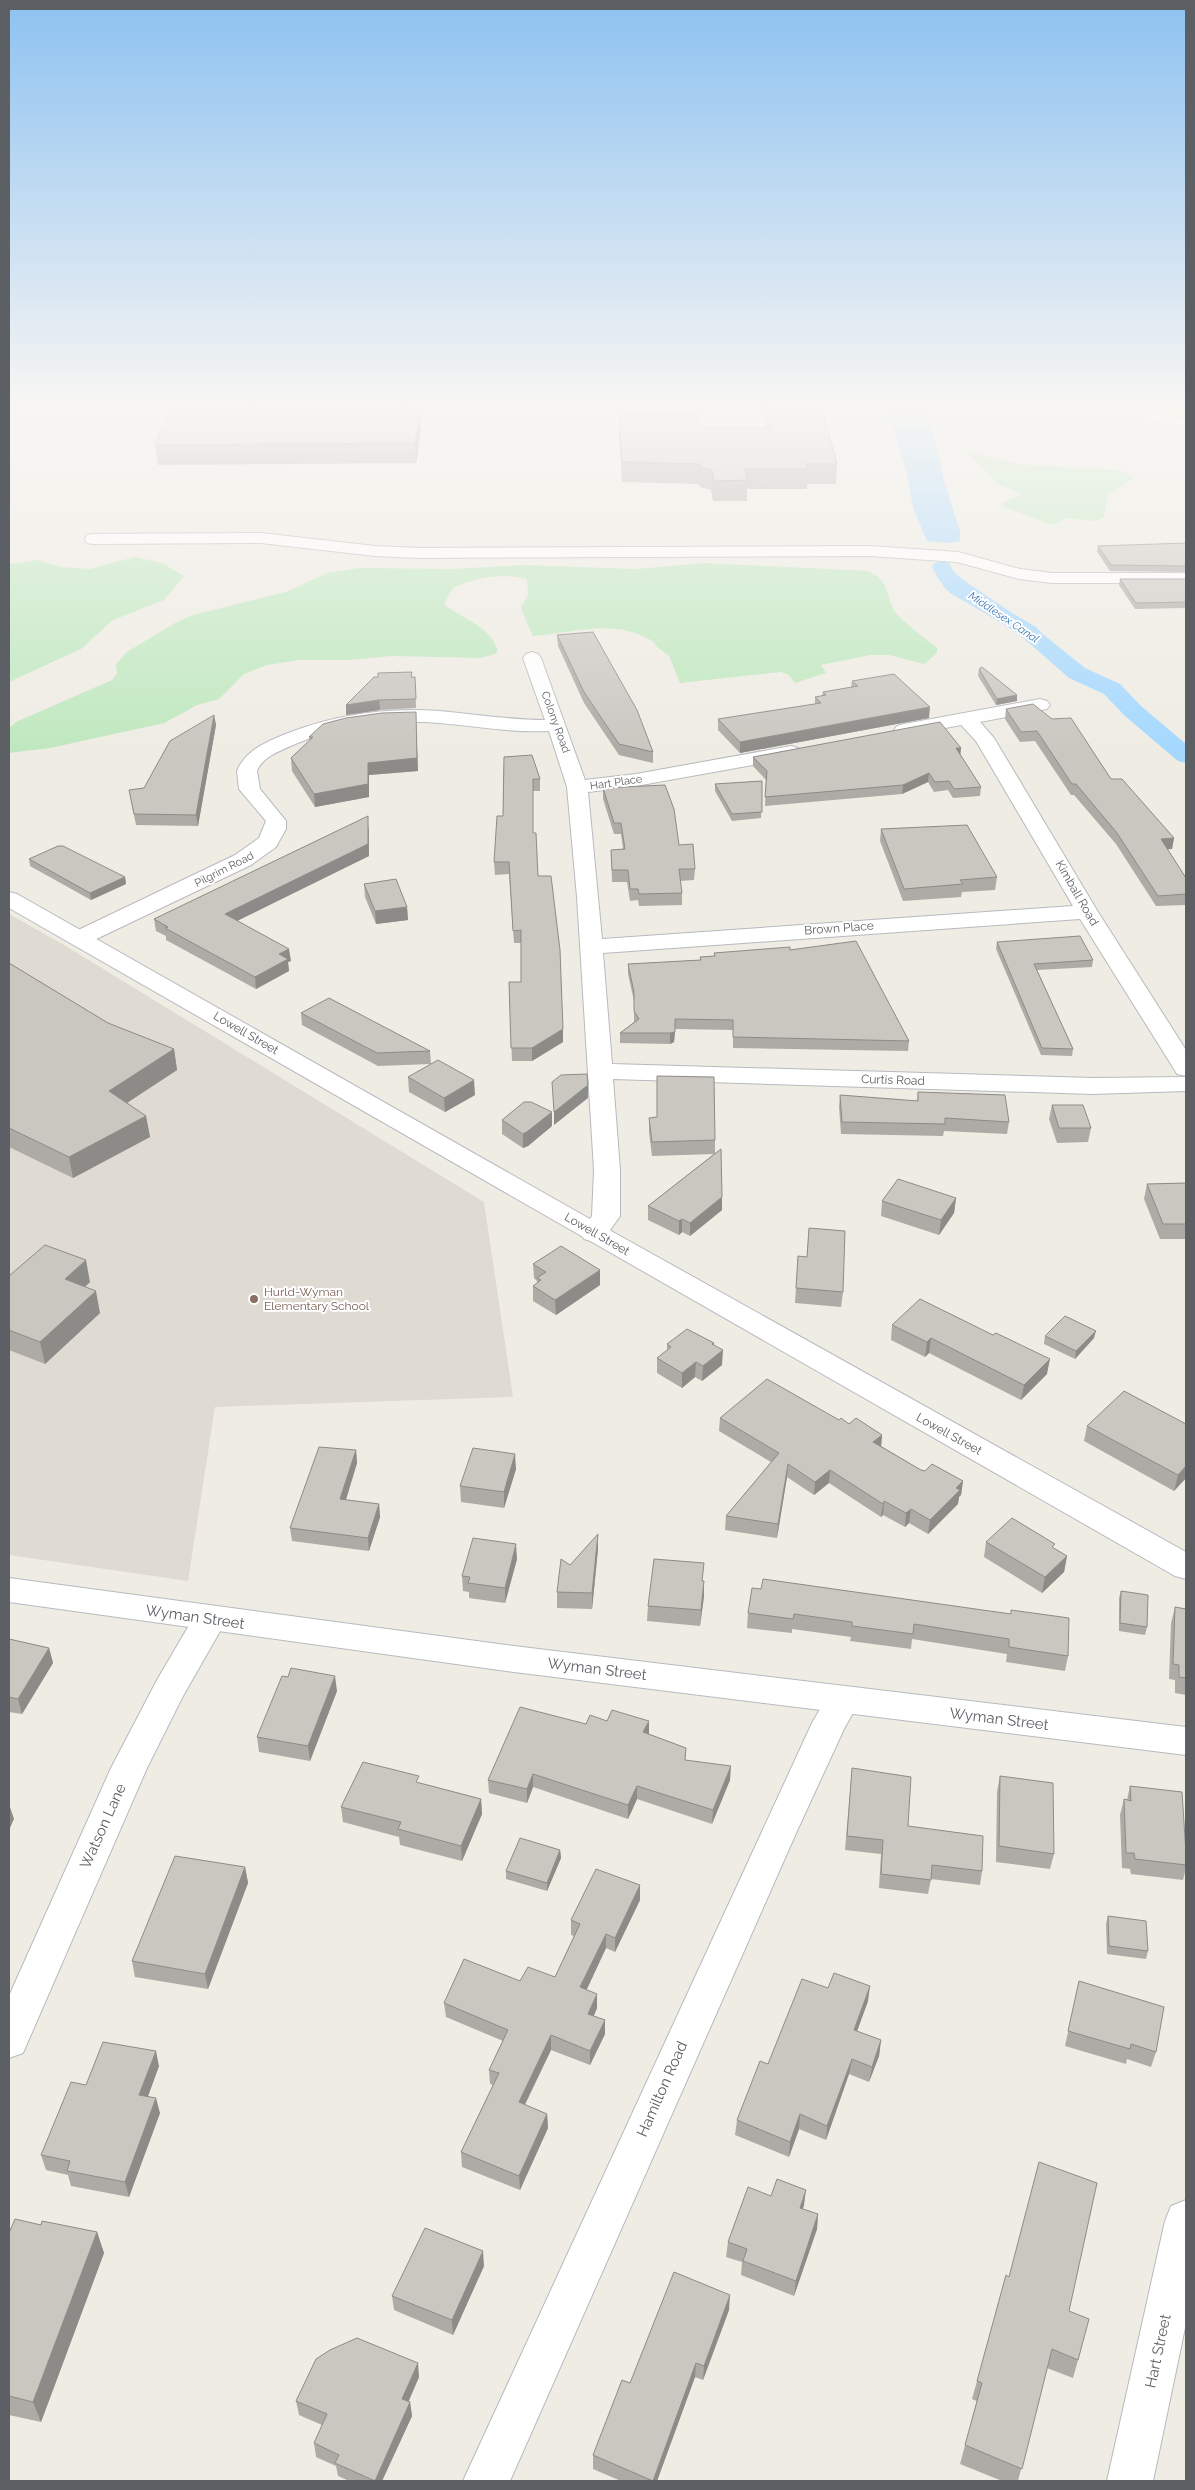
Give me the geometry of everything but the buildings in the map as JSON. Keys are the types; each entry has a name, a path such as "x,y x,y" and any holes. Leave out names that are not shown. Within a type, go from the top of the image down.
{"street":[{"path":"93,539 260,538 393,552 870,551 963,557 1019,574 1052,578 1186,578"},
{"name":"Colony Road","path":"532,658 577,787"},
{"path":"889,733 1040,705"},
{"name":"Pilgrim Road","path":"80,938 232,866 265,845 275,831 276,821 248,786 246,772 262,753 295,737 338,723 389,716 442,717 522,726 556,725"},
{"name":"Kimball Road","path":"966,719 984,738 1087,912 1186,1069"},
{"name":"Hart Place","path":"594,1233 605,1220 607,1209 607,1170 577,787 636,780 811,748"},
{"name":"Lowell Street","path":"9,899 594,1233 1186,1567"},
{"name":"Brown Place","path":"590,947 1087,912"},
{"name":"Curtis Road","path":"600,1071 1093,1086 1186,1084"},
{"name":"Wyman Street","path":"9,1590 210,1619 843,1700 1186,1741"},
{"name":"Watson Lane","path":"9,2040 129,1768 169,1690 210,1619"},
{"name":"Hamilton Road","path":"486,2481 778,1831 829,1723 843,1700"},
{"name":"Hart Street","path":"1130,2481 1186,2221"}],"shaded area":[{"name":"Hurld-Wyman Elementary School","path":"9,914 64,945 484,1202 513,1397 215,1407 188,1581 9,1555"}],"green space":[{"path":"1037,519 1065,519 1055,524"},
{"path":"1078,519 1100,519 1095,521"},
{"path":"135,557 162,563 184,576 164,600 113,620 81,649 9,682 9,564 36,560 61,567 90,569"},
{"path":"704,563 868,571 881,580 898,615 937,648 937,653 924,664 889,655 870,655 821,665 826,673 795,683 789,675 781,672 680,683 669,656 656,646 654,642 639,634 624,630 595,628 533,636 521,608 528,595 527,579 498,576 471,581 453,588 444,604 483,629 494,642 498,651 495,654 480,658 392,656 349,660 300,660 267,665 244,674 219,699 197,705 164,723 50,748 9,753 9,728 16,722 112,680 117,674 116,664 127,652 175,623 193,615 289,591 327,573 359,568 452,569 522,565 637,569"}],"water":[{"path":"918,519 956,519 960,531 960,541 948,543 927,541"},
{"name":"Middlesex Canal","path":"936,567 947,569 1036,627 1048,640 1040,639 1015,629 950,593 943,586"}],"waterway":[{"name":"Middlesex Canal","path":"942,567 946,576 970,595 1027,631 1077,673 1112,689 1133,711 1186,756"}],"place":[{"name":"Hurld-Wyman Elementary School","path":"254,1299"}]}
